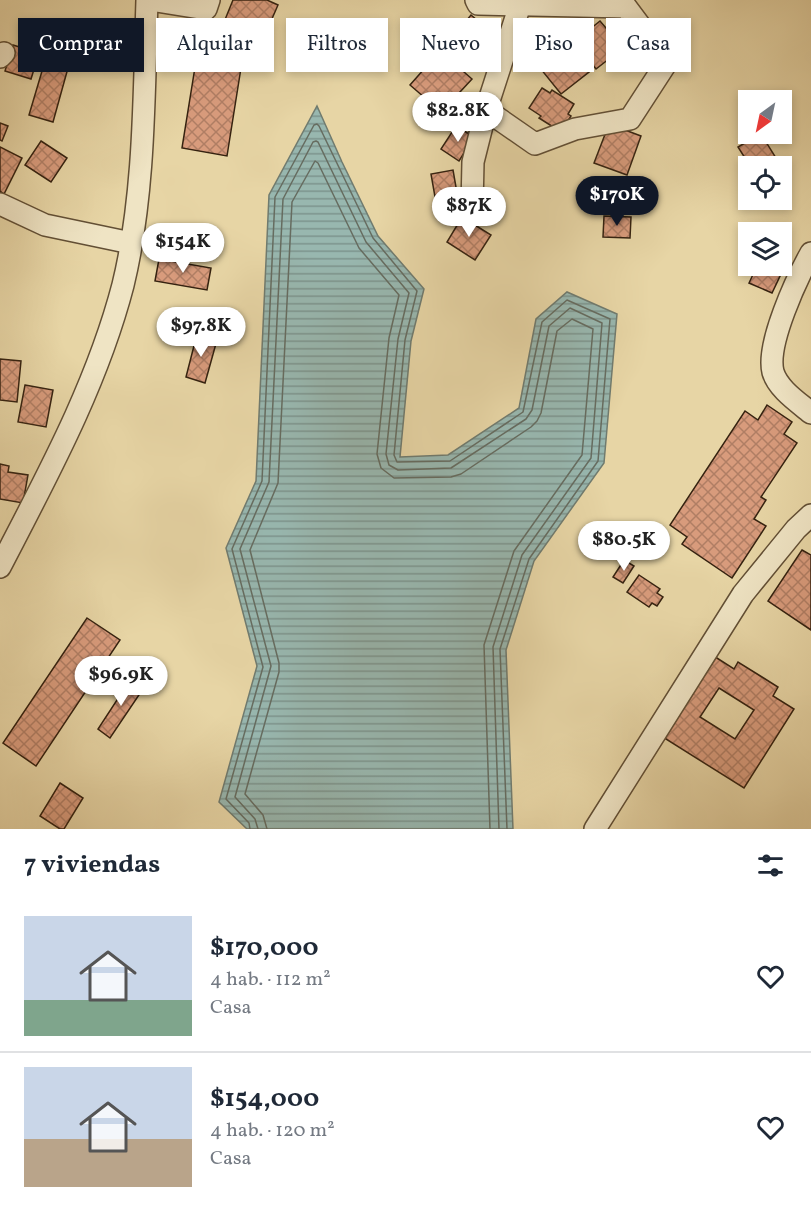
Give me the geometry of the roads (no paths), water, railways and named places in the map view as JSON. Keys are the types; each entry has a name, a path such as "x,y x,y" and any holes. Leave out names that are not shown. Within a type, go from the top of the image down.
{"street":[{"path":"0,567 61,447 93,377 120,294 131,243 138,191 148,0 206,9 208,0"},
{"path":"476,0 478,4 626,7 667,62 630,119 575,129 535,144 486,110"},
{"path":"471,206 473,162 486,110 520,5"},
{"path":"0,204 45,225 131,243"},
{"path":"811,253 782,319 772,357 773,373 781,386 811,413"},
{"path":"595,829 743,594 796,529 811,515"}],"water":[{"path":"317,106 378,236 424,289 411,341 400,457 448,455 519,408 536,319 567,292 617,314 604,463 534,561 506,650 513,829 247,829 219,802 257,666 226,548 256,481 269,195"}]}
